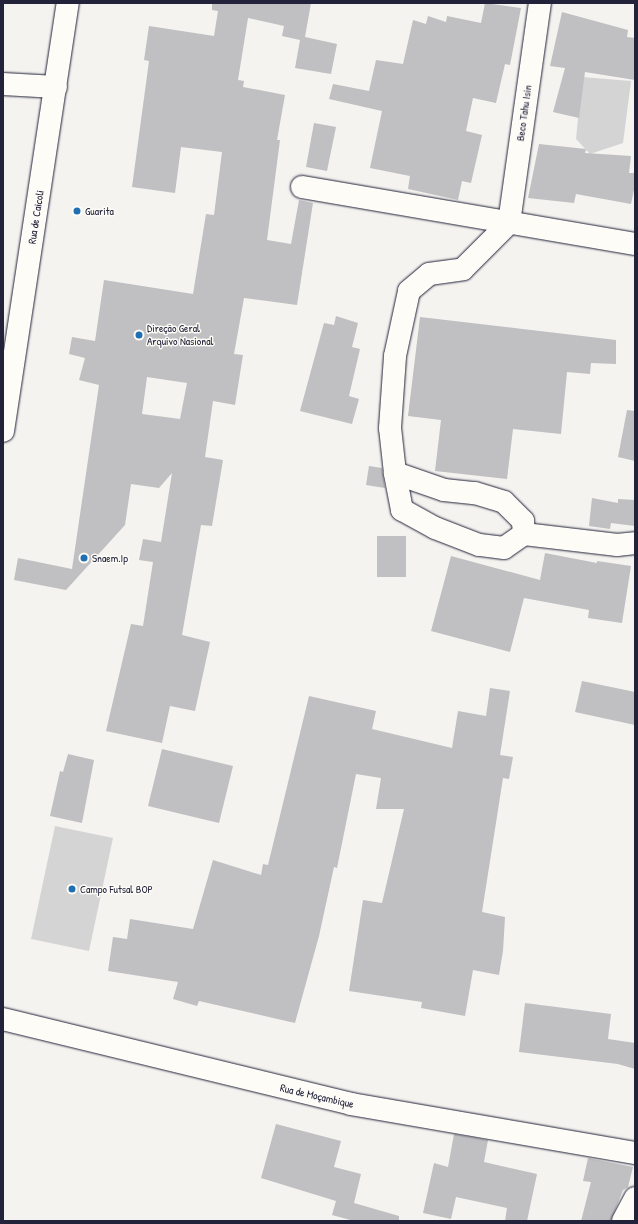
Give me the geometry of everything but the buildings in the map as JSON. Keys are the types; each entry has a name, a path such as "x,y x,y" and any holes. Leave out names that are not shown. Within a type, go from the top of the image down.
{"street":[{"name":"Rua de Caicoli","path":"3,432 68,3"},
{"name":"Beco Tahu Isin","path":"509,223 540,3"},
{"path":"3,84 56,87"},
{"path":"302,187 635,244"},
{"path":"509,223 463,269 428,274 409,291 394,356 390,428 395,473 402,510 435,528 479,545 504,548 524,534 617,545 635,543"},
{"path":"395,473 444,490 475,494 504,502 523,520 524,534"},
{"name":"Rua de Moçambique","path":"3,1019 351,1104 635,1154"},
{"path":"623,1221 635,1198"}],"shaded area":[{"path":"582,77 631,81 623,143 590,154 576,139"},
{"name":"Campo Futsal BOP","path":"55,826 113,838 89,951 31,939"}],"place":[{"name":"Guarita","path":"77,211"},
{"name":"Direção Geral Arquivo Nasional","path":"139,335"},
{"name":"Snaem.Ip","path":"84,558"},
{"name":"Campo Futsal BOP","path":"72,889"}]}
